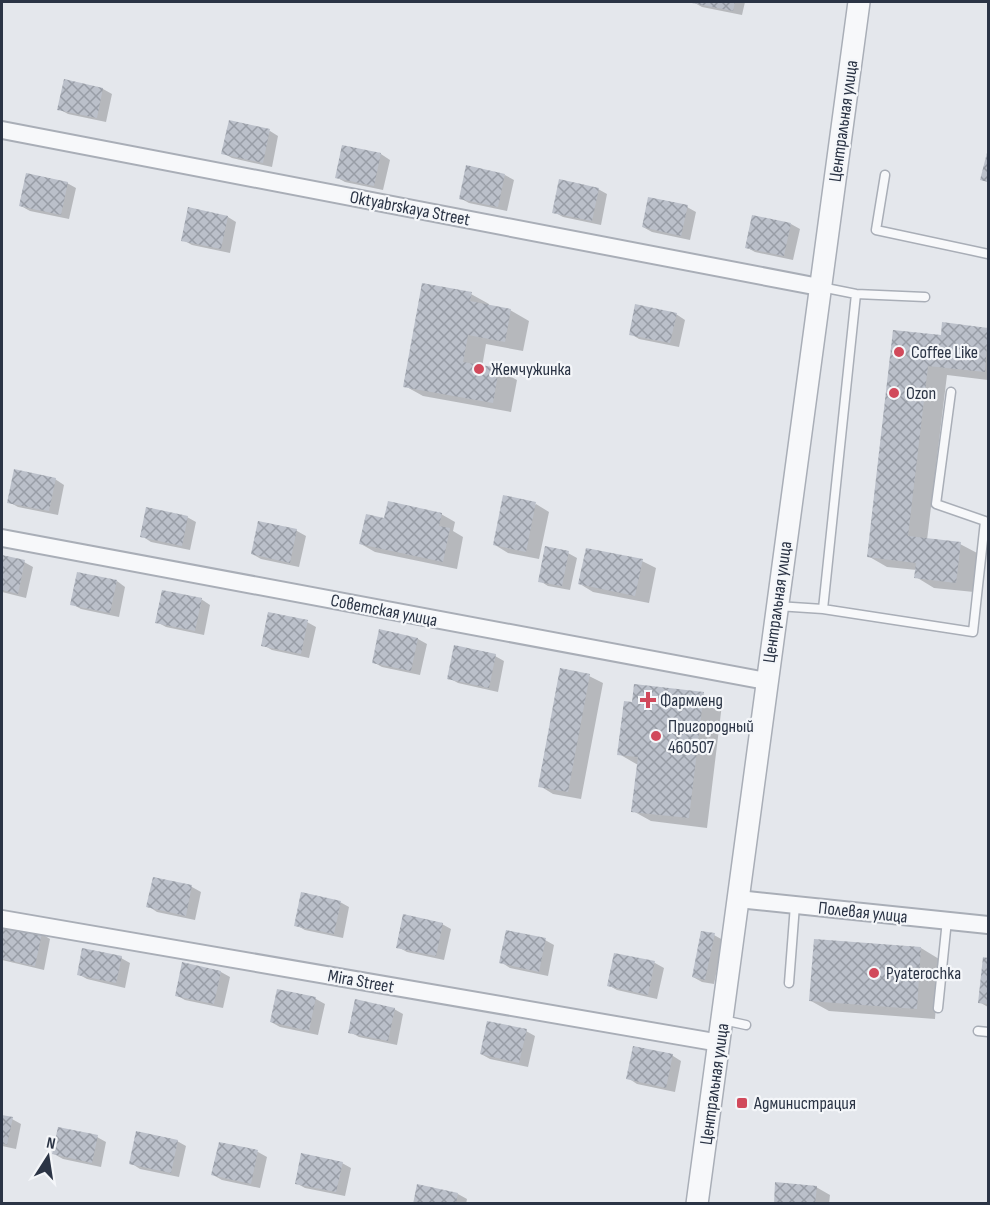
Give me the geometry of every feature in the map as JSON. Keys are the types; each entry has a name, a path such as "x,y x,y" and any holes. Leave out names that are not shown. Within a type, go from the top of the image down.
{"street":[{"name":"Центральная улица","path":"698,1203 766,681 859,2"},
{"name":"Oktyabrskaya Street","path":"2,130 819,287"},
{"name":"Советская улица","path":"2,538 766,681"},
{"name":"Полевая улица","path":"738,898 988,925"},
{"name":"Mira Street","path":"2,919 720,1043"}],"lane":[{"path":"885,175 876,230 988,254"},
{"path":"819,287 856,294 925,297"},
{"path":"823,609 856,294"},
{"path":"777,606 823,609 973,632 985,521 936,504 951,392"},
{"path":"789,982 795,904"},
{"path":"938,1008 947,920"},
{"path":"723,1020 746,1025"},
{"path":"978,1031 988,1032"}],"building":[{"path":"692,2 735,2 733,11"},
{"path":"64,79 103,88 97,118 57,110"},
{"path":"229,120 270,129 263,163 221,154"},
{"path":"342,145 381,153 374,186 335,178"},
{"path":"988,149 988,182 980,180"},
{"path":"466,165 505,174 498,207 459,199"},
{"path":"26,173 68,182 61,215 19,206"},
{"path":"559,179 599,188 592,221 552,213"},
{"path":"648,197 688,205 681,236 642,227"},
{"path":"188,207 228,216 221,249 181,241"},
{"path":"752,215 791,223 784,256 745,248"},
{"path":"422,283 472,292 470,301 511,309 505,342 468,335 463,362 499,368 493,403 403,387"},
{"path":"635,304 677,313 670,343 629,335"},
{"path":"942,322 988,328 985,372 928,366 908,536 961,542 956,583 914,578 916,563 867,557 893,330 941,335"},
{"path":"14,469 56,478 49,511 7,503"},
{"path":"503,495 536,502 526,552 493,545"},
{"path":"388,501 442,513 439,526 450,528 443,562 359,544 366,514 384,518"},
{"path":"146,507 188,516 182,546 140,537"},
{"path":"258,521 297,529 290,563 251,554"},
{"path":"545,546 569,551 562,586 538,582"},
{"path":"586,548 643,559 635,596 578,584"},
{"path":"2,555 25,560 18,594 2,590"},
{"path":"77,572 117,580 110,613 70,605"},
{"path":"162,590 202,598 195,631 155,623"},
{"path":"268,612 308,620 301,654 261,646"},
{"path":"379,629 418,638 411,671 372,663"},
{"path":"454,645 496,654 489,688 447,679"},
{"path":"560,668 590,674 568,792 538,787"},
{"path":"634,684 704,692 689,818 631,812 638,757 617,755 624,701 632,702"},
{"path":"153,877 192,885 186,916 146,907"},
{"path":"301,892 341,901 334,934 294,926"},
{"path":"403,914 443,923 436,956 396,948"},
{"path":"2,924 42,933 35,966 2,959"},
{"path":"506,930 546,938 539,972 499,963"},
{"path":"701,931 715,933 705,980 692,977"},
{"path":"814,939 921,947 917,1009 809,1001"},
{"path":"82,948 122,956 116,983 77,975"},
{"path":"614,953 655,961 648,995 607,986"},
{"path":"983,957 988,958 988,1004 978,1003"},
{"path":"182,962 221,971 214,1004 175,996"},
{"path":"277,989 316,997 309,1031 270,1022"},
{"path":"355,999 395,1008 388,1041 348,1033"},
{"path":"487,1021 527,1029 519,1063 480,1054"},
{"path":"633,1046 673,1054 666,1088 626,1079"},
{"path":"2,1115 13,1117 7,1145 2,1143"},
{"path":"58,1127 98,1135 92,1163 52,1154"},
{"path":"136,1131 178,1140 171,1173 129,1164"},
{"path":"219,1142 258,1150 251,1184 211,1175"},
{"path":"301,1153 343,1162 336,1192 295,1184"},
{"path":"775,1182 817,1186 815,1204 774,1204"},
{"path":"417,1184 458,1193 456,1204 413,1204"}],"place":[{"name":"Coffee Like","path":"899,352"},
{"name":"Жемчужинка","path":"479,369"},
{"name":"Ozon","path":"894,393"},
{"name":"Фармленд","path":"648,700"},
{"name":"Пригородный 460507","path":"656,736"},
{"name":"Pyaterochka","path":"874,973"},
{"name":"Администрация","path":"742,1103"}]}
